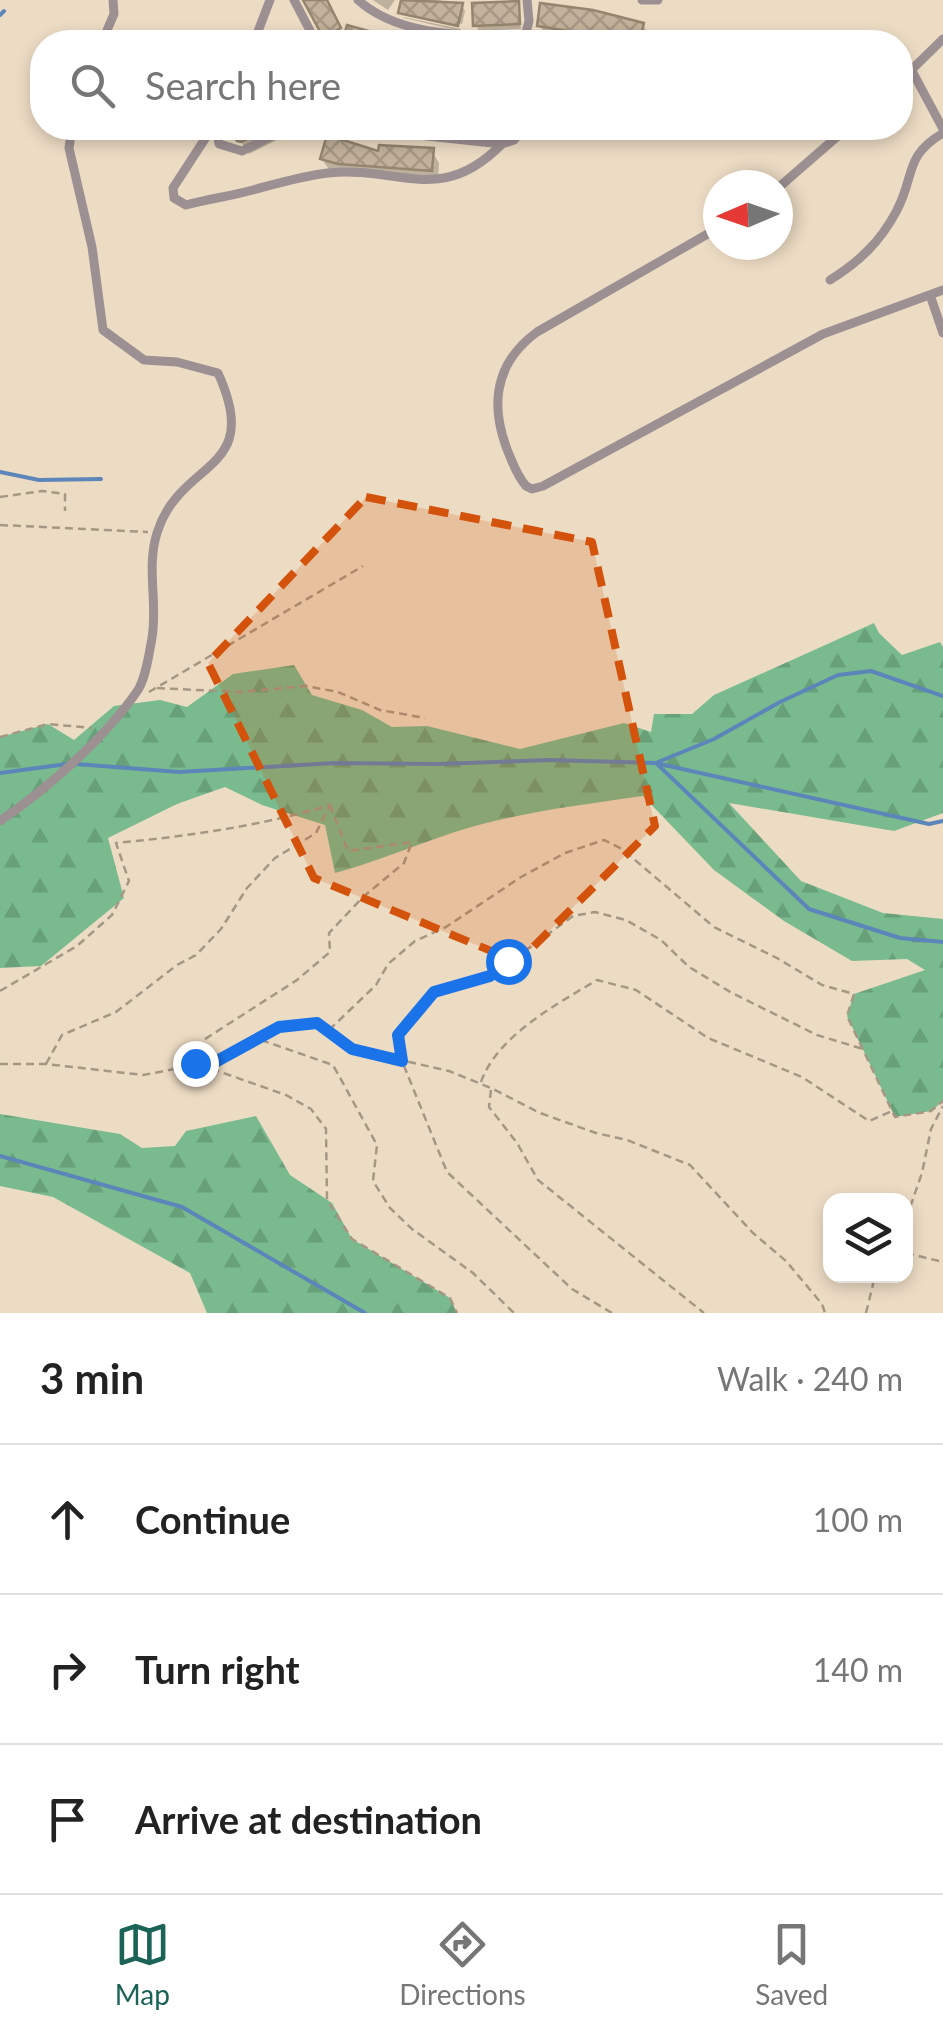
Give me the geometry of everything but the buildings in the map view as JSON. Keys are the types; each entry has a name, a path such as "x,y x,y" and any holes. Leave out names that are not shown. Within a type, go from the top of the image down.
{"street":[{"path":"107,30 114,14 113,0"},
{"path":"259,30 270,0"},
{"path":"294,0 310,30"},
{"path":"358,0 392,22 436,30"},
{"path":"527,0 530,20 527,30"},
{"path":"642,0 658,0"},
{"path":"913,70 943,39"},
{"path":"830,280 854,265 880,238 902,199 915,156 943,130 913,73"},
{"path":"0,821 57,776 104,730 140,686 153,636 150,584 157,532 178,493 211,468 232,436 231,401 218,372 177,362 144,360 103,330 92,247 70,140"},
{"path":"206,140 173,188 174,198 186,205 298,176 336,172 432,182 475,166 502,144 514,140"},
{"path":"218,140 219,144 242,151 264,140"},
{"path":"464,140 502,144"},
{"path":"793,175 833,140"},
{"path":"703,237 537,332 517,351 502,378 497,412 501,436 526,486 543,486 824,334 943,290"},
{"path":"930,295 943,333"}],"path":[{"path":"0,497 42,491 64,494 65,512"},
{"path":"0,525 157,532"},
{"path":"363,566 156,688 239,692 306,686 338,692 380,710 424,718"},
{"path":"0,738 48,724 104,730"},
{"path":"0,991 77,946 112,915 128,881 116,843 199,835 279,821 330,805"},
{"path":"195,1063 202,1042 297,980 330,952 329,933 363,896 404,863 412,842 348,850 330,805"},
{"path":"46,1064 62,1035 116,1012 196,955 221,929 246,888 275,858 316,833 330,805"},
{"path":"328,1032 376,985 388,964 415,941 458,920 521,877 565,853 604,840 622,849 714,926 822,985 854,994 847,1016 895,1117 931,1111 943,1100"},
{"path":"612,1313 572,1289 447,1172 402,1061 398,1035 434,992 490,976 573,916 595,912 626,920 661,940 690,967 732,993 817,1036 863,1049"},
{"path":"480,1083 488,1062 519,1034 597,980 636,990 708,1038 802,1077 869,1121 892,1110"},
{"path":"0,1064 46,1064 143,1075 217,1061 279,1027 317,1023 352,1049 449,1070 540,1113 690,1165 753,1233 786,1261 825,1313"},
{"path":"258,1039 333,1065 376,1145 373,1181 390,1208 473,1273 514,1313"},
{"path":"195,1063 286,1095 310,1109 326,1129 328,1200 352,1239 450,1298 457,1313"},
{"path":"492,1088 489,1107 517,1143 538,1180 704,1313"},
{"path":"913,1199 930,1129 943,1106"},
{"path":"913,1255 943,1262"},
{"path":"866,1313 873,1283"}],"highlighted area":[{"path":"366,497 592,542 655,826 518,962 314,878 208,663"}],"green space":[{"path":"874,623 902,655 940,642 943,647 943,813 894,831 729,803 801,881 883,913 943,919 943,1101 931,1111 895,1117 847,1016 854,994 925,970 907,959 852,961 784,921 714,870 643,796 499,820 335,873 325,825 262,805 225,787 177,804 108,838 124,898 41,966 0,968 0,737 48,724 74,740 114,706 160,700 187,707 233,674 294,665 312,695 362,710 392,727 427,726 520,749 624,723 651,732 654,714 692,714 714,695"},
{"path":"0,1114 120,1134 142,1148 175,1146 186,1131 256,1116 290,1175 332,1203 352,1239 450,1298 457,1313 207,1313 190,1273 53,1197 0,1186"}],"waterway":[{"path":"0,15 4,11"},
{"path":"0,472 39,480 101,479"},
{"path":"658,762 714,739 838,675 871,671 943,696"},
{"path":"76,764 179,772 335,763 656,763 809,909 900,938 943,942"},
{"path":"0,773 67,764"},
{"path":"660,764 929,824 943,821"},
{"path":"0,1156 182,1207 365,1313"}],"route":[{"path":"195,1063 217,1061 279,1027 317,1023 352,1049 402,1061 398,1035 434,992 490,976 508,961"}]}
